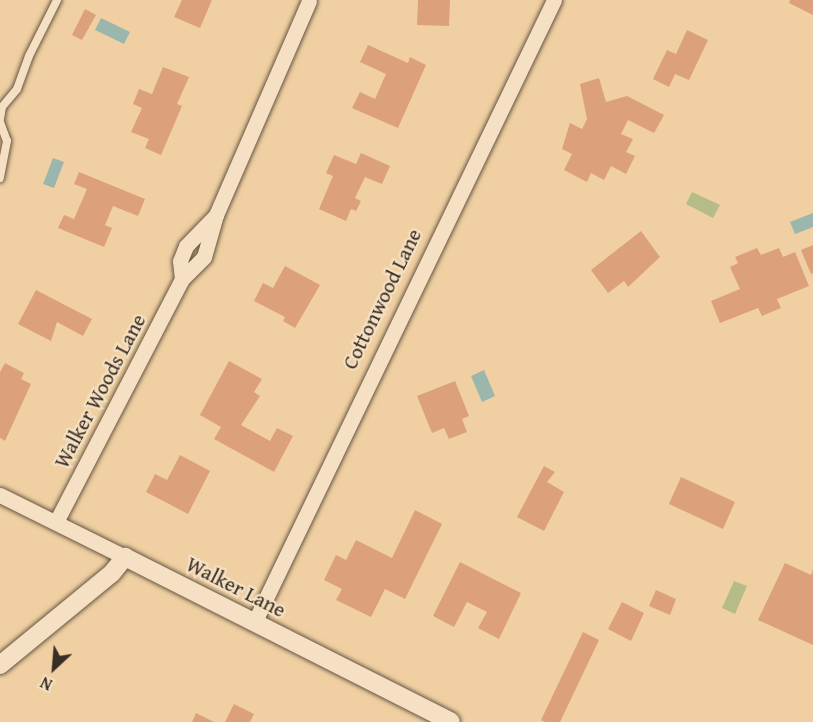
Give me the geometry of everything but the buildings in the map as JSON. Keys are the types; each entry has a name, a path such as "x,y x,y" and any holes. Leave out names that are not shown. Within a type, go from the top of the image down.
{"street":[{"name":"Cottonwood Lane","path":"255,621 554,0"},
{"name":"Walker Woods Lane","path":"56,522 182,279 204,257 216,215 309,1"},
{"name":"Walker Lane","path":"0,495 255,621 451,722"},
{"path":"0,665 112,573 125,557"}],"lane":[{"path":"0,178 7,141 0,121 1,105 17,89 29,56 57,0"}],"green space":[{"path":"692,192 720,205 713,218 686,204"},
{"path":"734,581 747,586 735,614 722,608"}],"shaded area":[{"path":"101,18 130,32 124,44 95,30"},
{"path":"53,158 64,162 54,188 43,184"},
{"path":"813,213 813,227 795,234 790,222"},
{"path":"484,370 495,396 482,402 471,376"}]}
